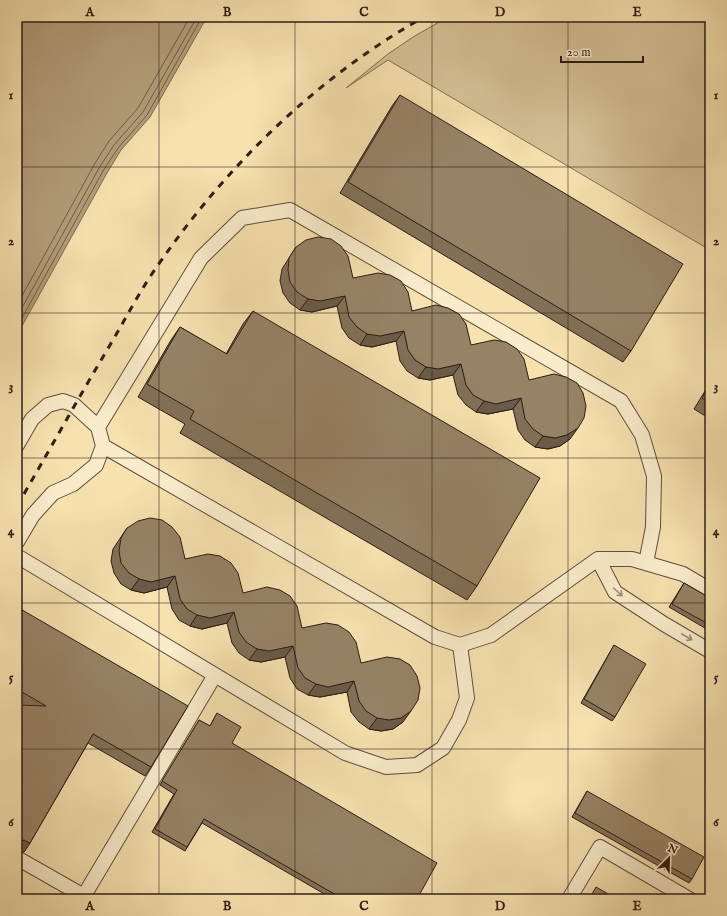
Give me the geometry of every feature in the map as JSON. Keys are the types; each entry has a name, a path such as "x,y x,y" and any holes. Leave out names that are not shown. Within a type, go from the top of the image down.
{"lane":[{"path":"98,427 201,258 242,218 290,210 621,401 642,435 654,476 653,527 646,563"},
{"path":"17,445 32,419 48,405 63,401 74,405 98,427 103,446 96,465 73,484 53,493 33,515 17,542"},
{"path":"103,446 435,637 460,645 491,635 598,559 632,559 683,574 710,590"},
{"path":"17,556 345,753 386,767 417,765 443,748 459,720 467,698 460,645"},
{"path":"598,559 614,592 710,651"},
{"path":"17,858 85,898 216,675"},
{"path":"569,899 600,846 689,899"}],"shaded area":[{"path":"448,17 710,17 710,250 388,60 346,88 388,54 413,37"}],"water":[{"path":"17,17 207,17 150,117 121,150 107,173 17,335"}],"building":[{"path":"400,95 683,264 631,351 348,182"},
{"path":"318,237 331,239 341,246 348,256 353,278 378,273 390,275 401,281 408,292 412,311 436,305 448,308 459,314 466,324 471,345 494,340 506,342 517,349 524,359 529,380 554,374 566,377 577,383 583,393 586,406 584,418 578,428 567,435 555,438 543,436 533,429 525,419 521,398 496,404 484,401 473,395 466,385 461,364 438,369 426,367 415,360 408,350 404,331 380,336 367,334 357,327 349,317 345,296 320,301 308,299 297,292 290,282 288,270 289,258 296,247 306,240"},
{"path":"253,311 540,478 477,586 190,419 194,411 147,384 180,327 227,354"},
{"path":"710,385 710,403 702,398"},
{"path":"150,518 162,520 172,527 180,537 185,559 208,554 220,556 231,563 238,573 243,593 267,587 280,590 290,596 297,606 302,628 326,623 338,625 349,632 356,642 361,663 387,657 400,659 410,665 417,676 420,688 418,700 411,711 401,718 389,720 377,718 366,711 359,701 354,681 328,687 316,684 305,678 298,668 293,646 269,651 257,649 246,642 239,632 234,612 210,618 197,615 187,609 180,599 175,576 151,582 139,579 129,573 121,563 119,551 121,538 127,528 138,521"},
{"path":"684,583 710,598 710,625 672,604"},
{"path":"17,607 188,706 151,767 93,734 30,843 17,839 17,705 46,706 17,689"},
{"path":"614,645 646,664 615,717 584,699"},
{"path":"217,713 241,727 232,743 437,863 417,899 343,899 204,819 187,847 155,829 177,790 162,781 199,720 210,726"},
{"path":"587,791 704,857 692,879 575,813"},
{"path":"596,887 617,899 589,899"}],"railway":[{"path":"17,506 144,286 183,230 212,194 243,160 310,96 384,41 424,17"}]}
